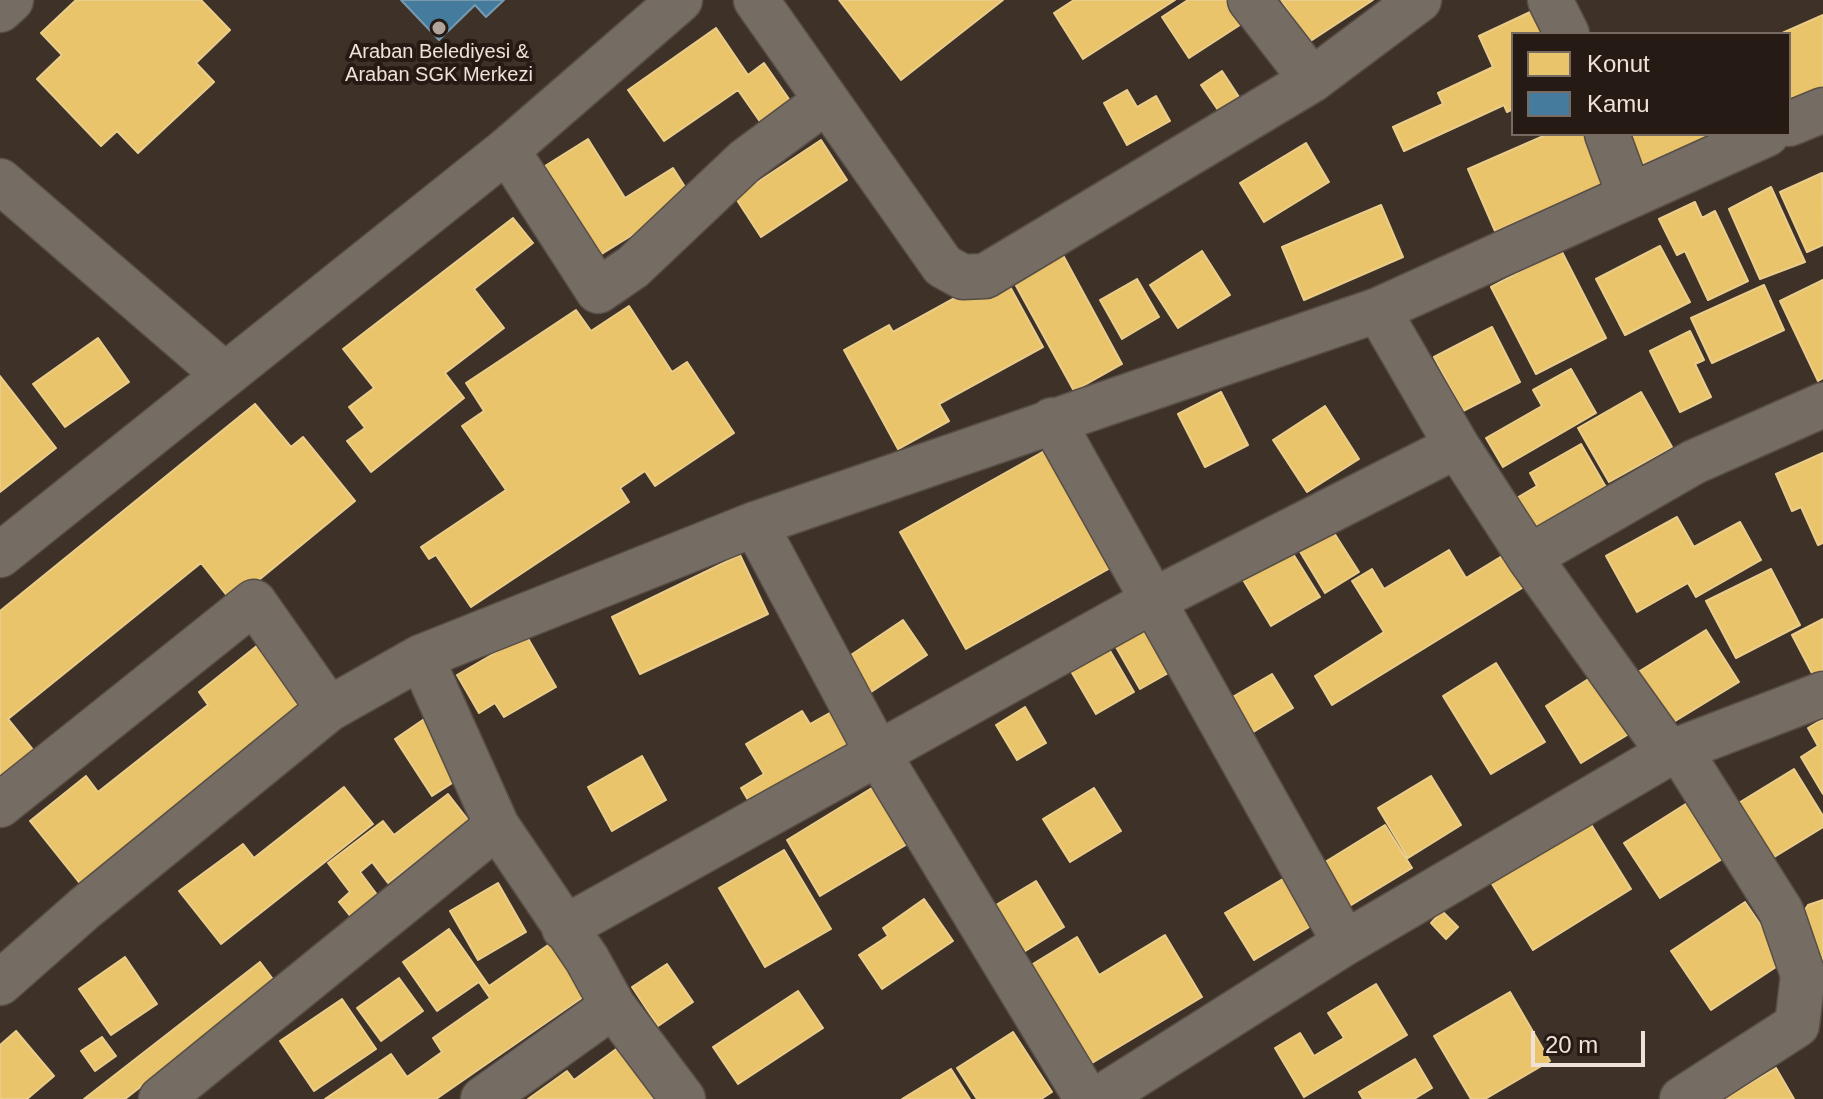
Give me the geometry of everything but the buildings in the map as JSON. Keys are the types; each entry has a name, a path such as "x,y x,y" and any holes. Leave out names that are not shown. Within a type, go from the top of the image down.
{"street":[{"path":"0,10 11,0"},
{"path":"0,555 507,150 680,0"},
{"path":"756,0 943,266 963,277 985,276 1312,80 1419,0"},
{"path":"1250,0 1312,80"},
{"path":"1550,0 1566,32"},
{"path":"507,150 598,291 633,267 745,161 826,101"},
{"path":"1791,123 1823,110"},
{"path":"1608,136 1629,194"},
{"path":"0,983 85,908 329,709 421,657 755,524 1378,310 1762,136"},
{"path":"0,181 225,375"},
{"path":"1378,310 1457,446 1529,557 1674,751 1781,911 1803,975 1797,1025 1682,1099"},
{"path":"1529,557 1694,462 1823,405"},
{"path":"1052,420 1345,943"},
{"path":"564,928 1154,600 1457,446"},
{"path":"755,524 877,752 1087,1099"},
{"path":"0,805 254,602 329,709"},
{"path":"421,657 497,826 587,959 613,1006 683,1099"},
{"path":"1098,1099 1345,943 1674,751 1823,694"},
{"path":"161,1099 497,826"},
{"path":"483,1099 613,1006"}],"place":[{"name":"Araban Belediyesi & Araban SGK Merkezi","path":"439,28"}]}
